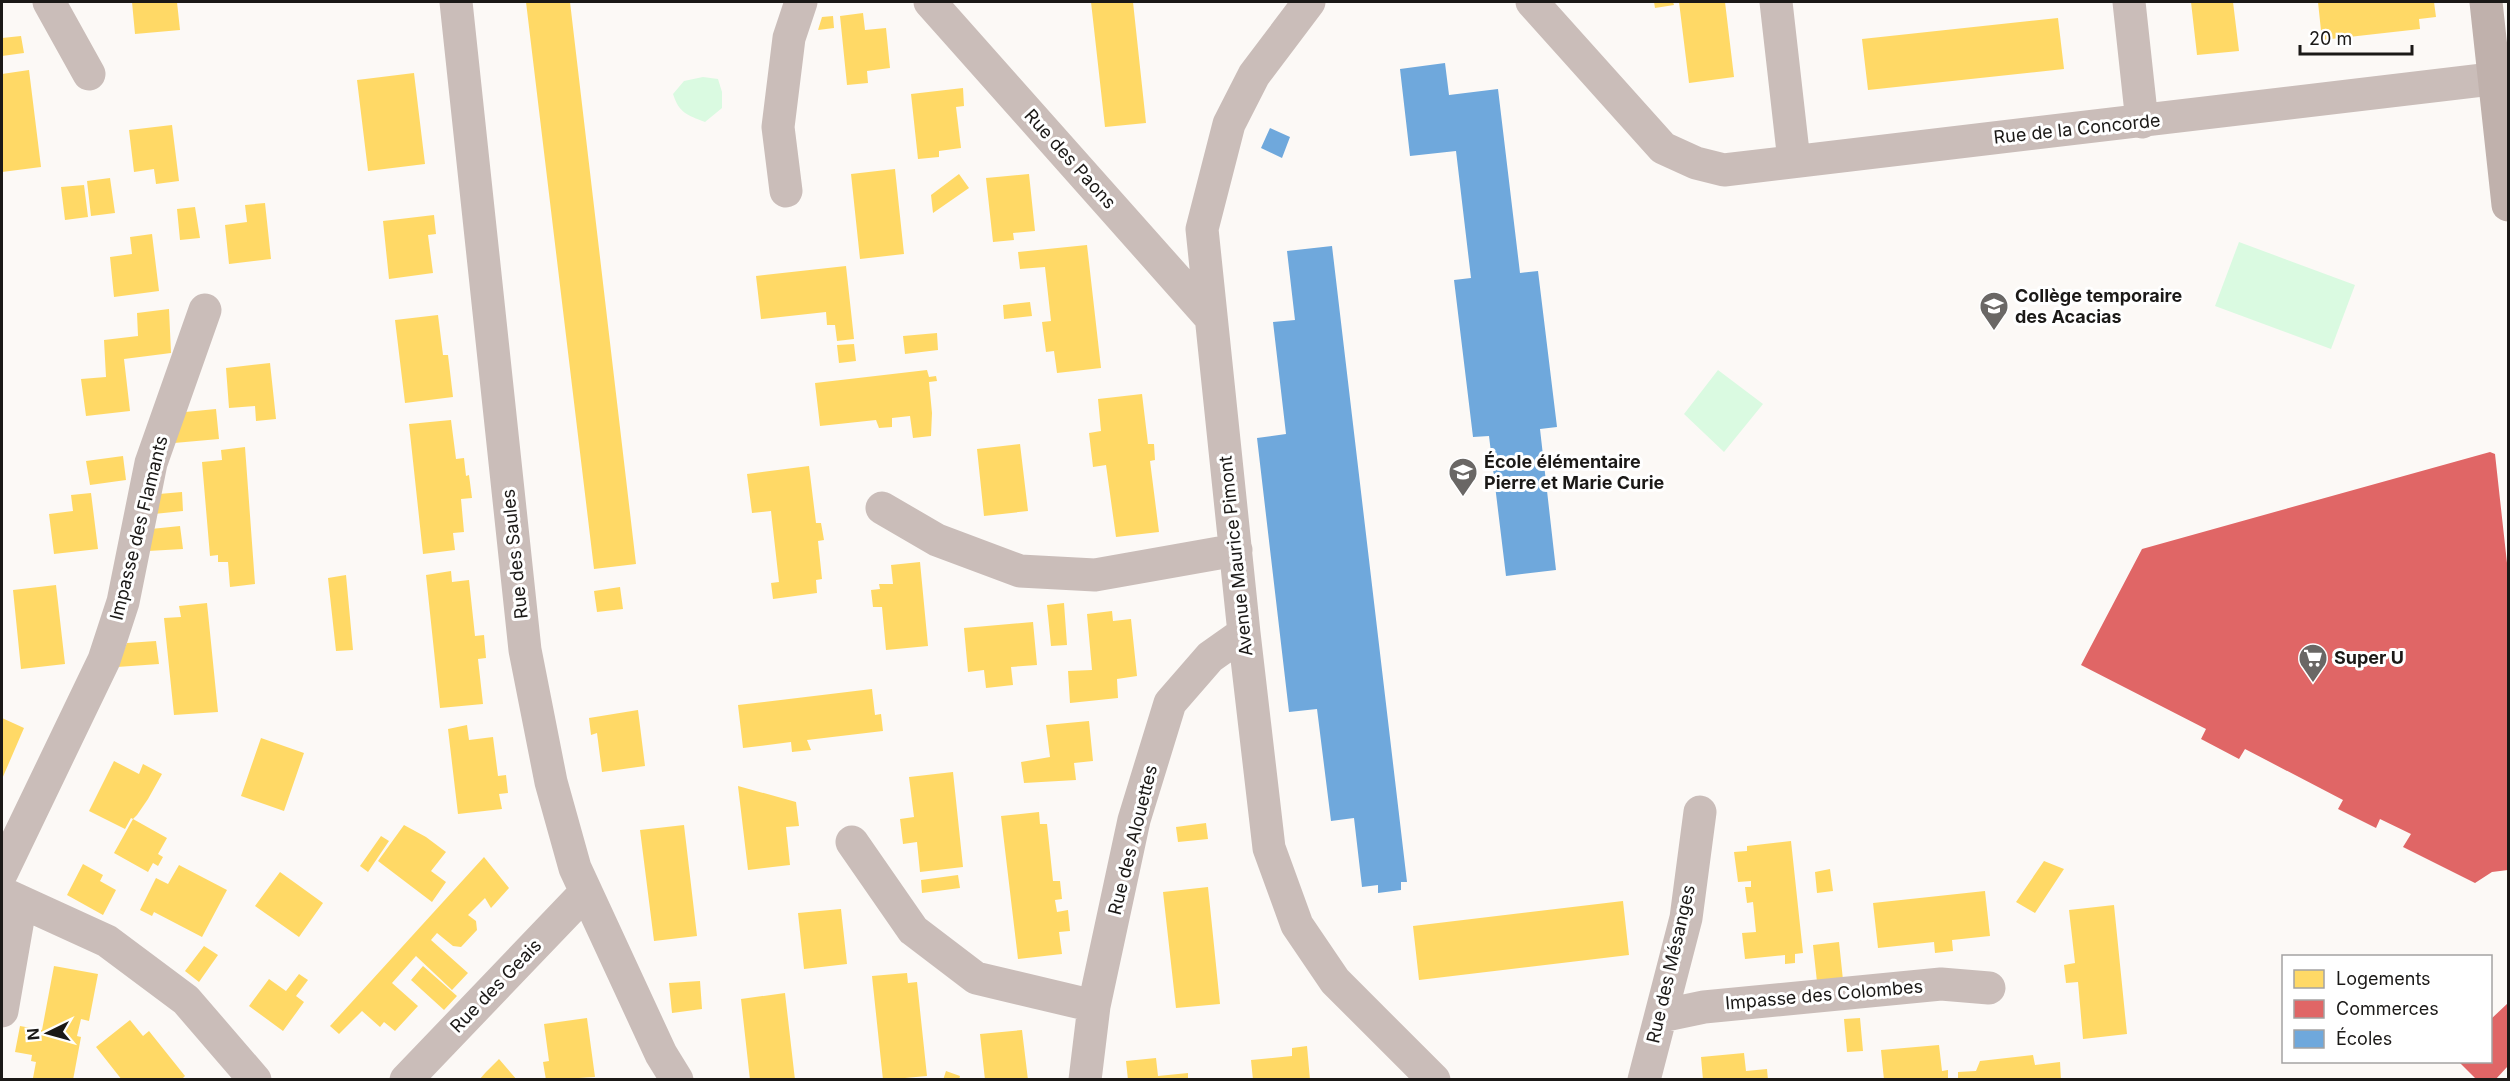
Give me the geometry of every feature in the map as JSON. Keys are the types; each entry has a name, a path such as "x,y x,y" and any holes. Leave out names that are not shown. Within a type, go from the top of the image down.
{"street":[{"path":"49,2 89,74"},
{"name":"Rue des Saules","path":"456,2 525,650 551,782 575,868 585,893 661,1054 676,1080"},
{"path":"786,191 778,127 789,38 801,2"},
{"name":"Rue des Paons","path":"930,2 1210,317"},
{"name":"Avenue Maurice Pimont","path":"1309,2 1254,75 1229,124 1202,230 1210,317 1269,848 1297,926 1335,981 1421,1075"},
{"name":"Rue de la Concorde","path":"1532,2 1663,147 1696,163 1724,170 2502,78"},
{"path":"1776,2 1794,161"},
{"path":"2129,2 2142,122"},
{"path":"2486,2 2502,78 2508,205"},
{"name":"Impasse des Flamants","path":"2,872 104,660 123,602 152,463 205,310"},
{"path":"882,508 937,540 1020,571 1095,575 1236,550"},
{"name":"Rue des Alouettes","path":"1085,1080 1094,1006 1134,820 1170,703 1210,657 1244,633"},
{"name":"Rue des Mésanges","path":"1644,1080 1686,918 1700,812"},
{"path":"852,842 913,930 976,978 1094,1006"},
{"name":"Rue des Geais","path":"406,1080 585,893"},
{"path":"2,1011 11,897 107,941 186,1000 255,1080"},
{"name":"Impasse des Colombes","path":"1661,1016 1704,1007 1941,984 1989,988"}],"green space":[{"path":"703,77 718,79 722,92 722,108 705,122 684,112 673,94 684,81"},
{"path":"2239,242 2355,285 2331,349 2215,306"},
{"path":"1718,370 1763,404 1724,452 1684,414"}],"building: Logements":[{"path":"132,2 177,2 180,30 135,34"},
{"path":"526,2 570,2 636,564 594,569"},
{"path":"1091,2 1133,2 1146,123 1105,127"},
{"path":"1654,2 1673,2 1674,5 1655,8"},
{"path":"1679,2 1725,2 1734,77 1689,83"},
{"path":"2191,2 2233,2 2239,51 2197,55"},
{"path":"2318,2 2434,2 2436,17 2419,19 2420,29 2322,40"},
{"path":"863,13 865,30 886,28 890,68 867,71 868,83 847,85 840,16"},
{"path":"833,16 834,28 818,30 822,17"},
{"path":"2058,18 2064,69 1868,90 1862,39"},
{"path":"21,36 24,53 2,56 2,38"},
{"path":"29,70 41,167 2,172 2,74"},
{"path":"414,73 425,164 368,171 357,80"},
{"path":"963,88 964,106 956,107 961,148 939,151 939,157 918,159 911,94"},
{"path":"172,125 179,181 156,184 154,169 134,172 129,130"},
{"path":"895,169 904,254 860,259 851,174"},
{"path":"959,174 969,188 933,213 931,195"},
{"path":"1029,174 1035,231 1013,233 1014,240 993,242 986,178"},
{"path":"110,178 115,213 91,216 87,181"},
{"path":"84,185 88,217 65,220 61,187"},
{"path":"265,203 271,259 229,264 225,225 247,222 245,205"},
{"path":"195,207 200,238 180,240 177,209"},
{"path":"434,215 436,234 428,235 433,273 389,279 383,221"},
{"path":"152,234 159,291 114,297 110,257 132,254 130,237"},
{"path":"1087,245 1101,368 1057,373 1054,351 1046,352 1042,322 1051,321 1045,267 1020,269 1018,252"},
{"path":"846,266 854,339 837,341 835,325 827,325 826,312 761,319 756,276"},
{"path":"1030,302 1032,316 1004,319 1003,305"},
{"path":"169,309 171,353 124,359 130,411 86,416 81,379 106,377 104,340 138,336 137,313"},
{"path":"438,315 443,355 448,355 453,397 405,403 395,320"},
{"path":"937,333 938,350 905,354 903,336"},
{"path":"854,344 856,361 839,363 837,345"},
{"path":"270,363 276,419 256,421 255,406 229,408 226,368"},
{"path":"927,370 929,377 936,376 937,381 929,382 932,413 931,436 913,438 910,416 892,418 892,427 879,428 876,420 820,426 815,383"},
{"path":"1142,394 1148,444 1154,444 1155,460 1150,461 1159,532 1116,537 1106,465 1093,467 1089,433 1101,431 1098,399"},
{"path":"216,409 219,439 174,443 185,412"},
{"path":"451,420 456,459 464,458 472,498 461,499 464,532 453,533 455,550 423,554 409,424"},
{"path":"1020,444 1028,511 984,516 977,449"},
{"path":"245,447 255,584 230,587 228,562 218,562 218,555 210,556 202,462 222,460 221,450"},
{"path":"123,456 126,480 90,485 86,461"},
{"path":"809,466 816,523 821,523 824,540 818,541 822,579 816,580 817,593 773,599 771,583 779,582 771,511 752,513 747,474"},
{"path":"182,492 183,511 154,514 159,494"},
{"path":"91,493 98,549 54,554 49,514 73,511 71,495"},
{"path":"180,526 183,549 148,551 151,529"},
{"path":"920,562 928,646 886,650 882,607 873,607 871,590 880,589 879,584 893,584 891,565"},
{"path":"451,571 452,582 469,580 475,636 484,635 486,658 478,659 483,704 440,708 426,575"},
{"path":"346,575 353,650 336,651 328,578"},
{"path":"56,585 65,664 21,669 13,590"},
{"path":"620,587 623,609 597,612 594,591"},
{"path":"207,603 218,712 174,715 164,618 181,617 179,606"},
{"path":"1064,603 1067,645 1051,646 1047,605"},
{"path":"1112,611 1113,621 1131,619 1137,676 1117,679 1118,698 1070,703 1068,671 1092,670 1087,614"},
{"path":"1033,622 1037,665 1011,667 1013,685 986,688 984,670 968,672 964,628"},
{"path":"156,641 159,664 117,667 127,643"},
{"path":"872,689 875,715 881,714 883,731 807,740 811,750 792,752 791,742 743,748 738,705"},
{"path":"638,710 645,766 602,772 597,733 591,735 589,718"},
{"path":"2,718 24,728 2,779"},
{"path":"1089,721 1093,761 1074,763 1076,780 1024,783 1021,762 1050,757 1046,725"},
{"path":"467,725 469,740 493,737 498,776 506,775 508,793 499,794 502,809 458,814 448,729"},
{"path":"261,738 304,753 284,811 241,796"},
{"path":"114,761 139,774 143,764 162,774 148,799 137,815 131,818 125,829 89,811"},
{"path":"953,772 963,867 920,872 917,842 903,844 900,819 914,817 909,777"},
{"path":"738,786 796,802 799,826 786,827 790,865 748,870"},
{"path":"1039,812 1040,824 1047,824 1053,881 1060,881 1062,899 1055,900 1057,912 1068,910 1070,931 1059,932 1062,954 1018,959 1001,816"},
{"path":"133,819 167,838 158,854 163,857 158,866 153,863 148,872 114,853"},
{"path":"1206,823 1208,839 1178,842 1176,827"},
{"path":"404,825 426,837 446,852 431,871 446,882 432,902 378,861"},
{"path":"684,825 697,936 654,941 640,830"},
{"path":"381,836 389,841 368,872 360,866"},
{"path":"1791,841 1803,953 1795,954 1795,963 1785,964 1785,955 1745,959 1742,933 1756,932 1753,902 1747,903 1745,887 1751,887 1751,881 1738,882 1734,852 1747,851 1747,846"},
{"path":"484,857 509,888 491,908 485,898 468,915 476,921 477,930 461,947 453,946 437,933 431,940 468,973 452,990 416,956 392,983 418,1006 395,1031 384,1022 380,1027 362,1011 339,1034 330,1026"},
{"path":"2044,861 2064,869 2035,913 2016,902"},
{"path":"83,864 103,875 100,881 116,890 103,915 67,895"},
{"path":"179,865 227,890 202,937 154,912 152,916 140,910 156,878 168,884"},
{"path":"1830,869 1833,891 1817,893 1815,872"},
{"path":"280,872 323,903 299,937 255,906"},
{"path":"958,875 960,888 922,893 921,880"},
{"path":"1208,887 1220,1004 1176,1008 1163,892"},
{"path":"1985,891 1990,936 1952,940 1953,951 1935,953 1934,942 1878,948 1873,903"},
{"path":"1623,901 1629,955 1419,980 1413,926"},
{"path":"2114,905 2127,1034 2083,1039 2078,982 2066,983 2064,965 2075,963 2069,910"},
{"path":"841,909 847,964 804,969 798,913"},
{"path":"1839,942 1843,980 1817,982 1813,945"},
{"path":"204,946 218,955 199,982 185,971"},
{"path":"54,966 98,974 89,1021 81,1019 77,1036 81,1037 73,1080 33,1078 36,1062 31,1061 32,1055 15,1052 20,1026 42,1030"},
{"path":"423,966 457,996 444,1010 411,980"},
{"path":"907,973 908,983 917,982 927,1076 883,1080 872,976"},
{"path":"299,974 308,980 296,996 304,1002 283,1031 249,1006 269,979 286,991"},
{"path":"700,981 702,1009 672,1013 669,983"},
{"path":"785,993 795,1080 750,1080 741,999"},
{"path":"587,1018 595,1077 546,1080 543,1062 549,1061 544,1024"},
{"path":"1860,1018 1863,1051 1847,1052 1844,1019"},
{"path":"130,1020 143,1036 149,1031 185,1076 181,1080 122,1080 96,1047"},
{"path":"1022,1030 1028,1080 985,1080 980,1034"},
{"path":"1939,1045 1942,1071 1948,1070 1948,1078 1884,1080 1881,1050"},
{"path":"1307,1046 1310,1080 1253,1080 1251,1060 1292,1056 1292,1048"},
{"path":"1744,1053 1746,1071 1767,1069 1768,1080 1703,1080 1701,1057"},
{"path":"2033,1055 2035,1065 2060,1062 2061,1080 1958,1080 1958,1072 1976,1071 1980,1061"},
{"path":"1156,1058 1158,1076 1188,1073 1188,1080 1128,1080 1126,1061"},
{"path":"499,1059 517,1080 479,1080 486,1072"},
{"path":"946,1071 960,1076 959,1080 943,1080"}],"building: Commerces":[{"name":"Super U","path":"2490,452 2495,454 2508,572 2508,870 2492,872 2475,883 2403,847 2411,834 2380,819 2376,828 2338,809 2343,800 2245,749 2239,759 2201,739 2206,729 2081,665 2142,549"},
{"path":"2508,1003 2508,1066 2495,1080 2477,1080 2460,1063 2492,1063 2492,1018"}],"building: Écoles":[{"path":"1445,63 1449,95 1498,89 1520,273 1538,271 1557,427 1540,429 1556,570 1506,576 1489,436 1473,437 1454,280 1471,278 1456,151 1410,156 1400,69"},
{"path":"1270,128 1290,137 1282,158 1261,148"},
{"path":"1332,246 1407,882 1401,882 1401,890 1378,893 1378,885 1362,887 1354,818 1331,821 1317,709 1289,712 1257,438 1286,434 1273,322 1295,320 1287,251"}],"place":[{"name":"Collège temporaire des Acacias","path":"1994,332"},
{"name":"École élémentaire Pierre et Marie Curie","path":"1463,498"},
{"name":"Super U","path":"2313,684"}]}
